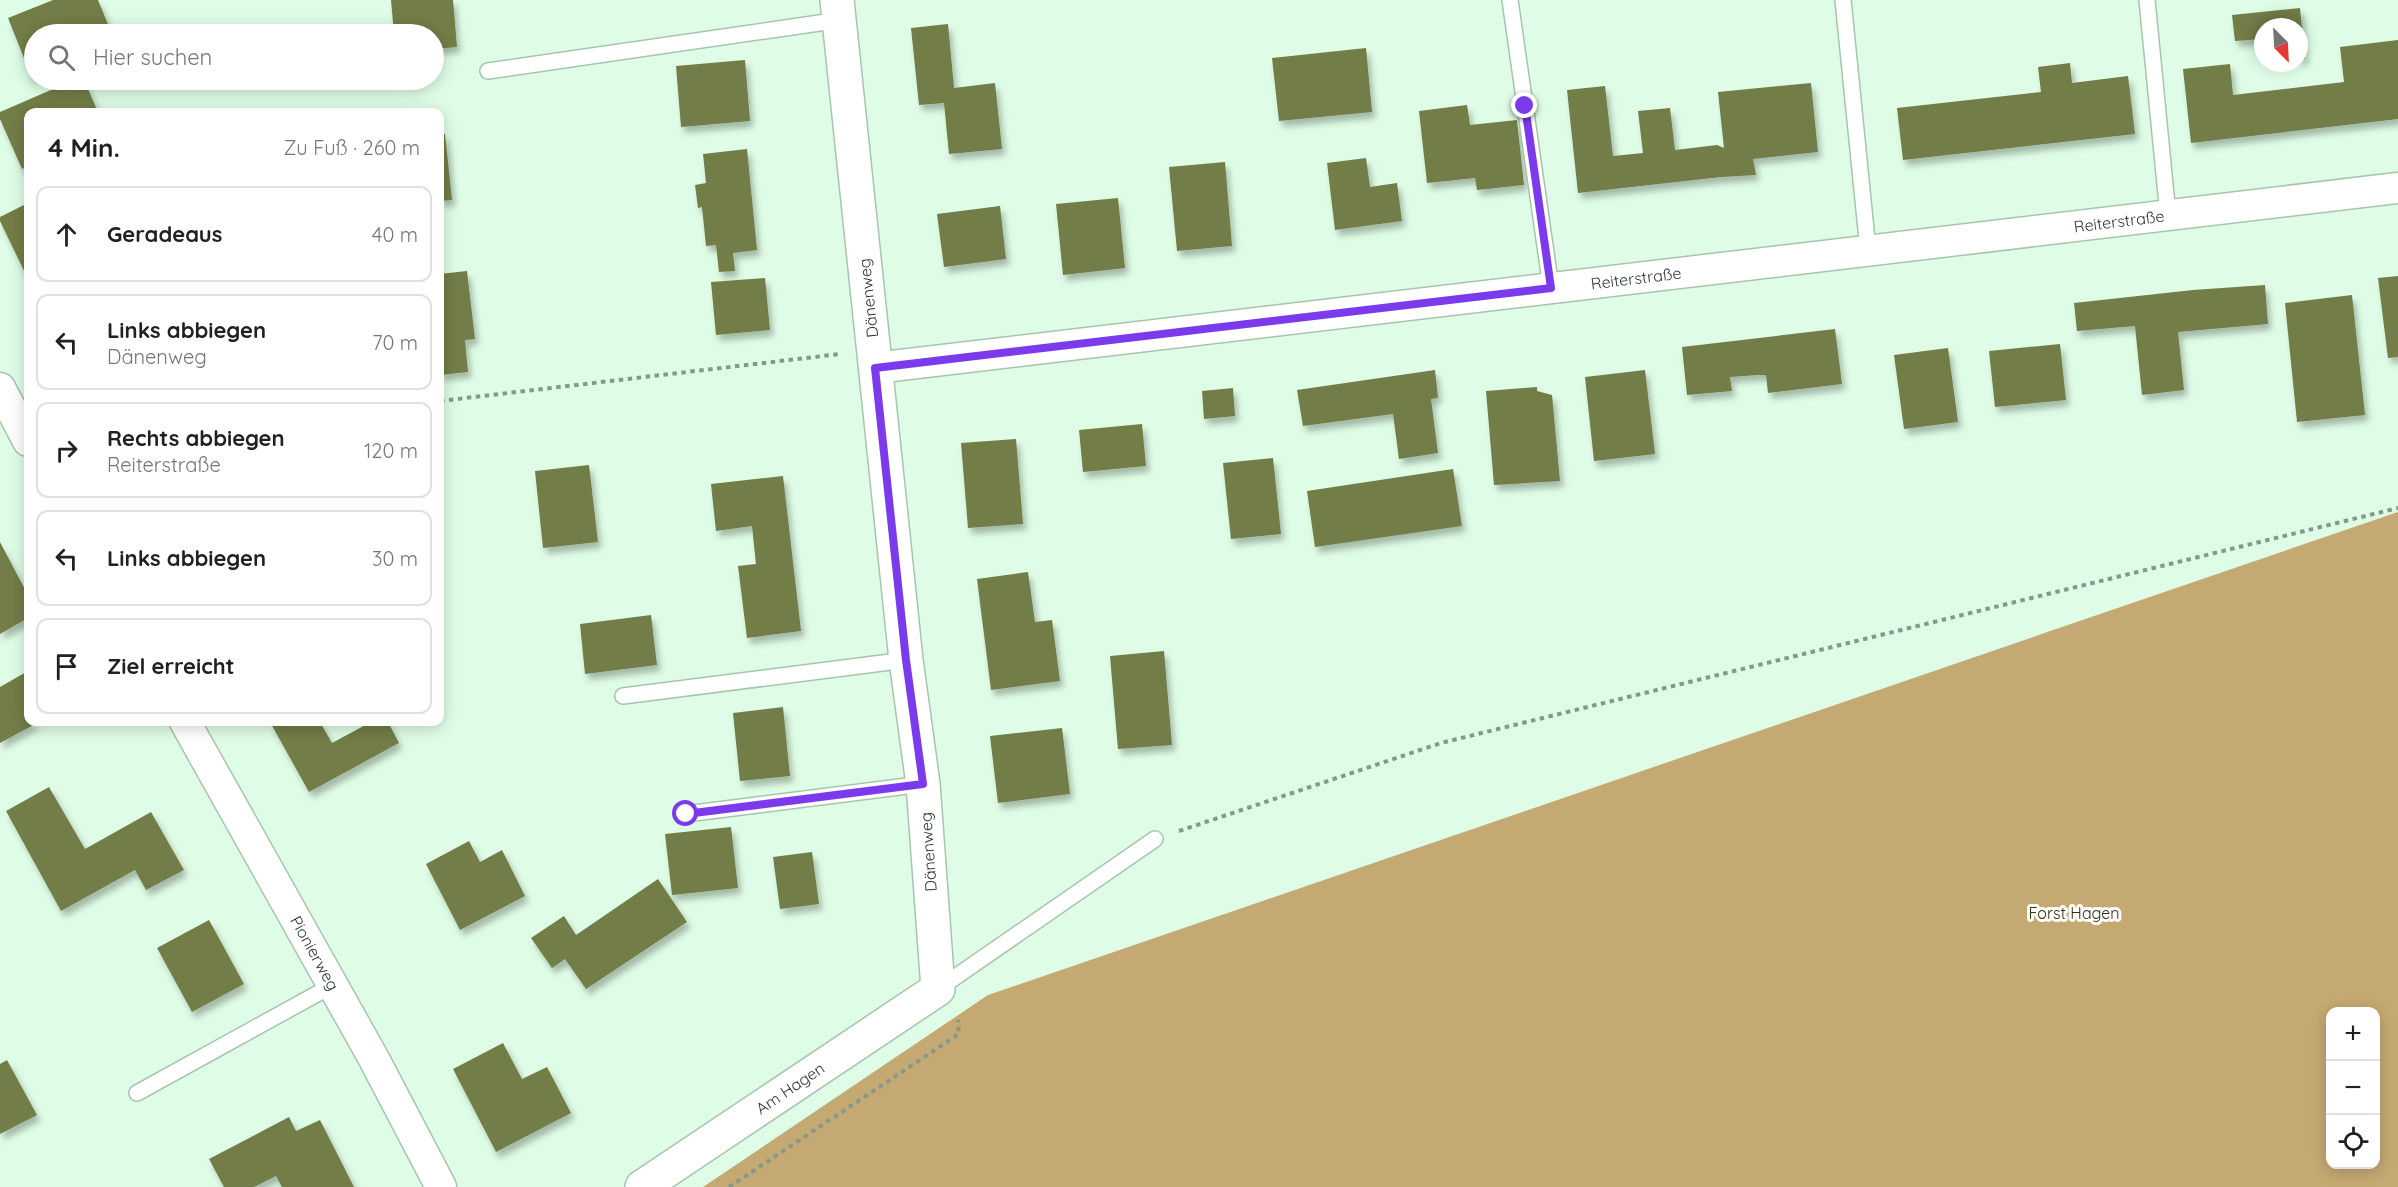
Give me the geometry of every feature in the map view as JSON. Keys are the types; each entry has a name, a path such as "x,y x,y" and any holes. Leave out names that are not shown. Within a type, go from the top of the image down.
{"street":[{"name":"Dänenweg","path":"838,10 906,660 923,784 938,989"},
{"name":"Reiterstraße","path":"874,359 1551,288 2398,188"},
{"path":"1,393 24,434"},
{"name":"Pionierweg","path":"187,726 333,986 441,1187"},
{"name":"Am Hagen","path":"642,1187 938,989"}],"lane":[{"path":"1510,0 1551,288"},
{"path":"1842,0 1868,250"},
{"path":"2146,0 2168,215"},
{"path":"488,71 838,10"},
{"path":"623,696 906,660"},
{"path":"686,814 923,784"},
{"path":"938,989 1155,839"},
{"path":"137,1093 333,986"}],"path":[{"path":"444,401 874,359"},
{"path":"1155,839 1441,742 2398,508"},
{"path":"729,1187 959,1034 956,1002 938,989"}],"green space":[{"name":"Forst Hagen","path":"2398,512 2398,1187 703,1187 988,995"}],"building":[{"path":"53,0 98,0 108,24 24,24 24,58 8,18"},
{"path":"391,0 453,0 457,47 444,48 444,24 393,24"},
{"path":"2300,8 2301,18 2254,18 2254,40 2235,41 2232,15"},
{"path":"948,24 954,88 995,83 1002,149 949,154 944,103 919,105 911,28"},
{"path":"2398,40 2398,119 2191,143 2183,69 2230,64 2233,95 2344,82 2340,47"},
{"path":"1366,48 1372,112 1279,121 1272,58"},
{"path":"745,60 750,121 681,127 676,66"},
{"path":"2070,63 2072,83 2128,76 2135,134 1903,160 1897,108 2041,92 2038,67"},
{"path":"1811,83 1818,152 1753,159 1756,175 1578,193 1567,90 1605,86 1613,156 1643,153 1638,111 1670,108 1675,150 1717,145 1724,148 1718,92"},
{"path":"51,90 88,90 96,108 24,108 24,168 22,169 0,119 0,112"},
{"path":"1467,105 1470,125 1517,120 1524,185 1477,190 1475,178 1427,183 1419,111"},
{"path":"444,134 452,200 444,201"},
{"path":"747,149 757,250 733,253 735,271 719,272 716,245 706,246 702,207 698,208 695,185 706,183 703,154"},
{"path":"1366,158 1370,187 1397,183 1402,221 1335,230 1327,163"},
{"path":"1225,162 1232,246 1177,251 1169,167"},
{"path":"1118,198 1125,268 1063,275 1056,204"},
{"path":"24,205 24,271 0,221 0,217"},
{"path":"1000,206 1006,259 944,267 937,214"},
{"path":"467,271 475,339 465,340 468,372 444,375 444,274"},
{"path":"2398,276 2398,357 2388,358 2378,278"},
{"path":"765,278 770,330 716,335 711,282"},
{"path":"2265,285 2268,324 2178,332 2184,390 2142,395 2135,326 2077,331 2074,303"},
{"path":"2352,295 2365,415 2297,422 2285,303"},
{"path":"1835,329 1842,384 1768,393 1766,375 1758,375 1730,377 1732,391 1687,395 1682,347"},
{"path":"2060,344 2066,400 1995,407 1989,351"},
{"path":"1948,348 1958,422 1904,429 1894,355"},
{"path":"1435,370 1438,398 1431,399 1438,453 1399,459 1393,414 1303,426 1297,390"},
{"path":"1645,370 1655,454 1594,461 1585,377"},
{"path":"1537,387 1537,391 1552,395 1560,481 1494,485 1486,391"},
{"path":"1233,388 1235,416 1204,419 1202,391"},
{"path":"1142,424 1146,466 1083,472 1079,430"},
{"path":"1016,439 1023,524 968,528 961,443"},
{"path":"1273,458 1281,534 1231,539 1223,463"},
{"path":"589,465 598,542 543,548 535,471"},
{"path":"1453,469 1462,526 1315,547 1307,491"},
{"path":"783,476 801,631 747,638 738,566 756,564 752,526 716,531 711,484"},
{"path":"0,542 24,587 24,620 0,634"},
{"path":"1028,572 1035,622 1052,620 1060,681 991,690 977,579"},
{"path":"651,615 657,665 585,674 580,624"},
{"path":"1164,651 1172,745 1118,749 1110,656"},
{"path":"24,673 24,726 32,726 0,743 0,687"},
{"path":"783,707 790,776 740,781 733,713"},
{"path":"272,726 322,726 332,743 364,726 390,726 399,743 309,792"},
{"path":"1062,728 1070,794 998,803 990,736"},
{"path":"49,787 85,849 151,812 184,870 146,890 135,870 61,911 6,811"},
{"path":"731,827 738,888 672,895 665,834"},
{"path":"469,841 480,862 502,850 525,896 460,930 426,864"},
{"path":"812,852 819,904 780,909 773,857"},
{"path":"658,879 687,922 586,989 565,959 552,968 531,938 564,916 576,935"},
{"path":"209,920 244,984 192,1012 157,948"},
{"path":"503,1043 522,1079 547,1067 571,1113 496,1152 453,1069"},
{"path":"7,1060 37,1115 0,1134 0,1064"},
{"path":"289,1117 296,1131 320,1120 354,1187 282,1187 276,1176 254,1187 224,1187 209,1159"}],"route":[{"path":"686,814 923,784 906,660 875,368 1551,288 1525,106"}]}
